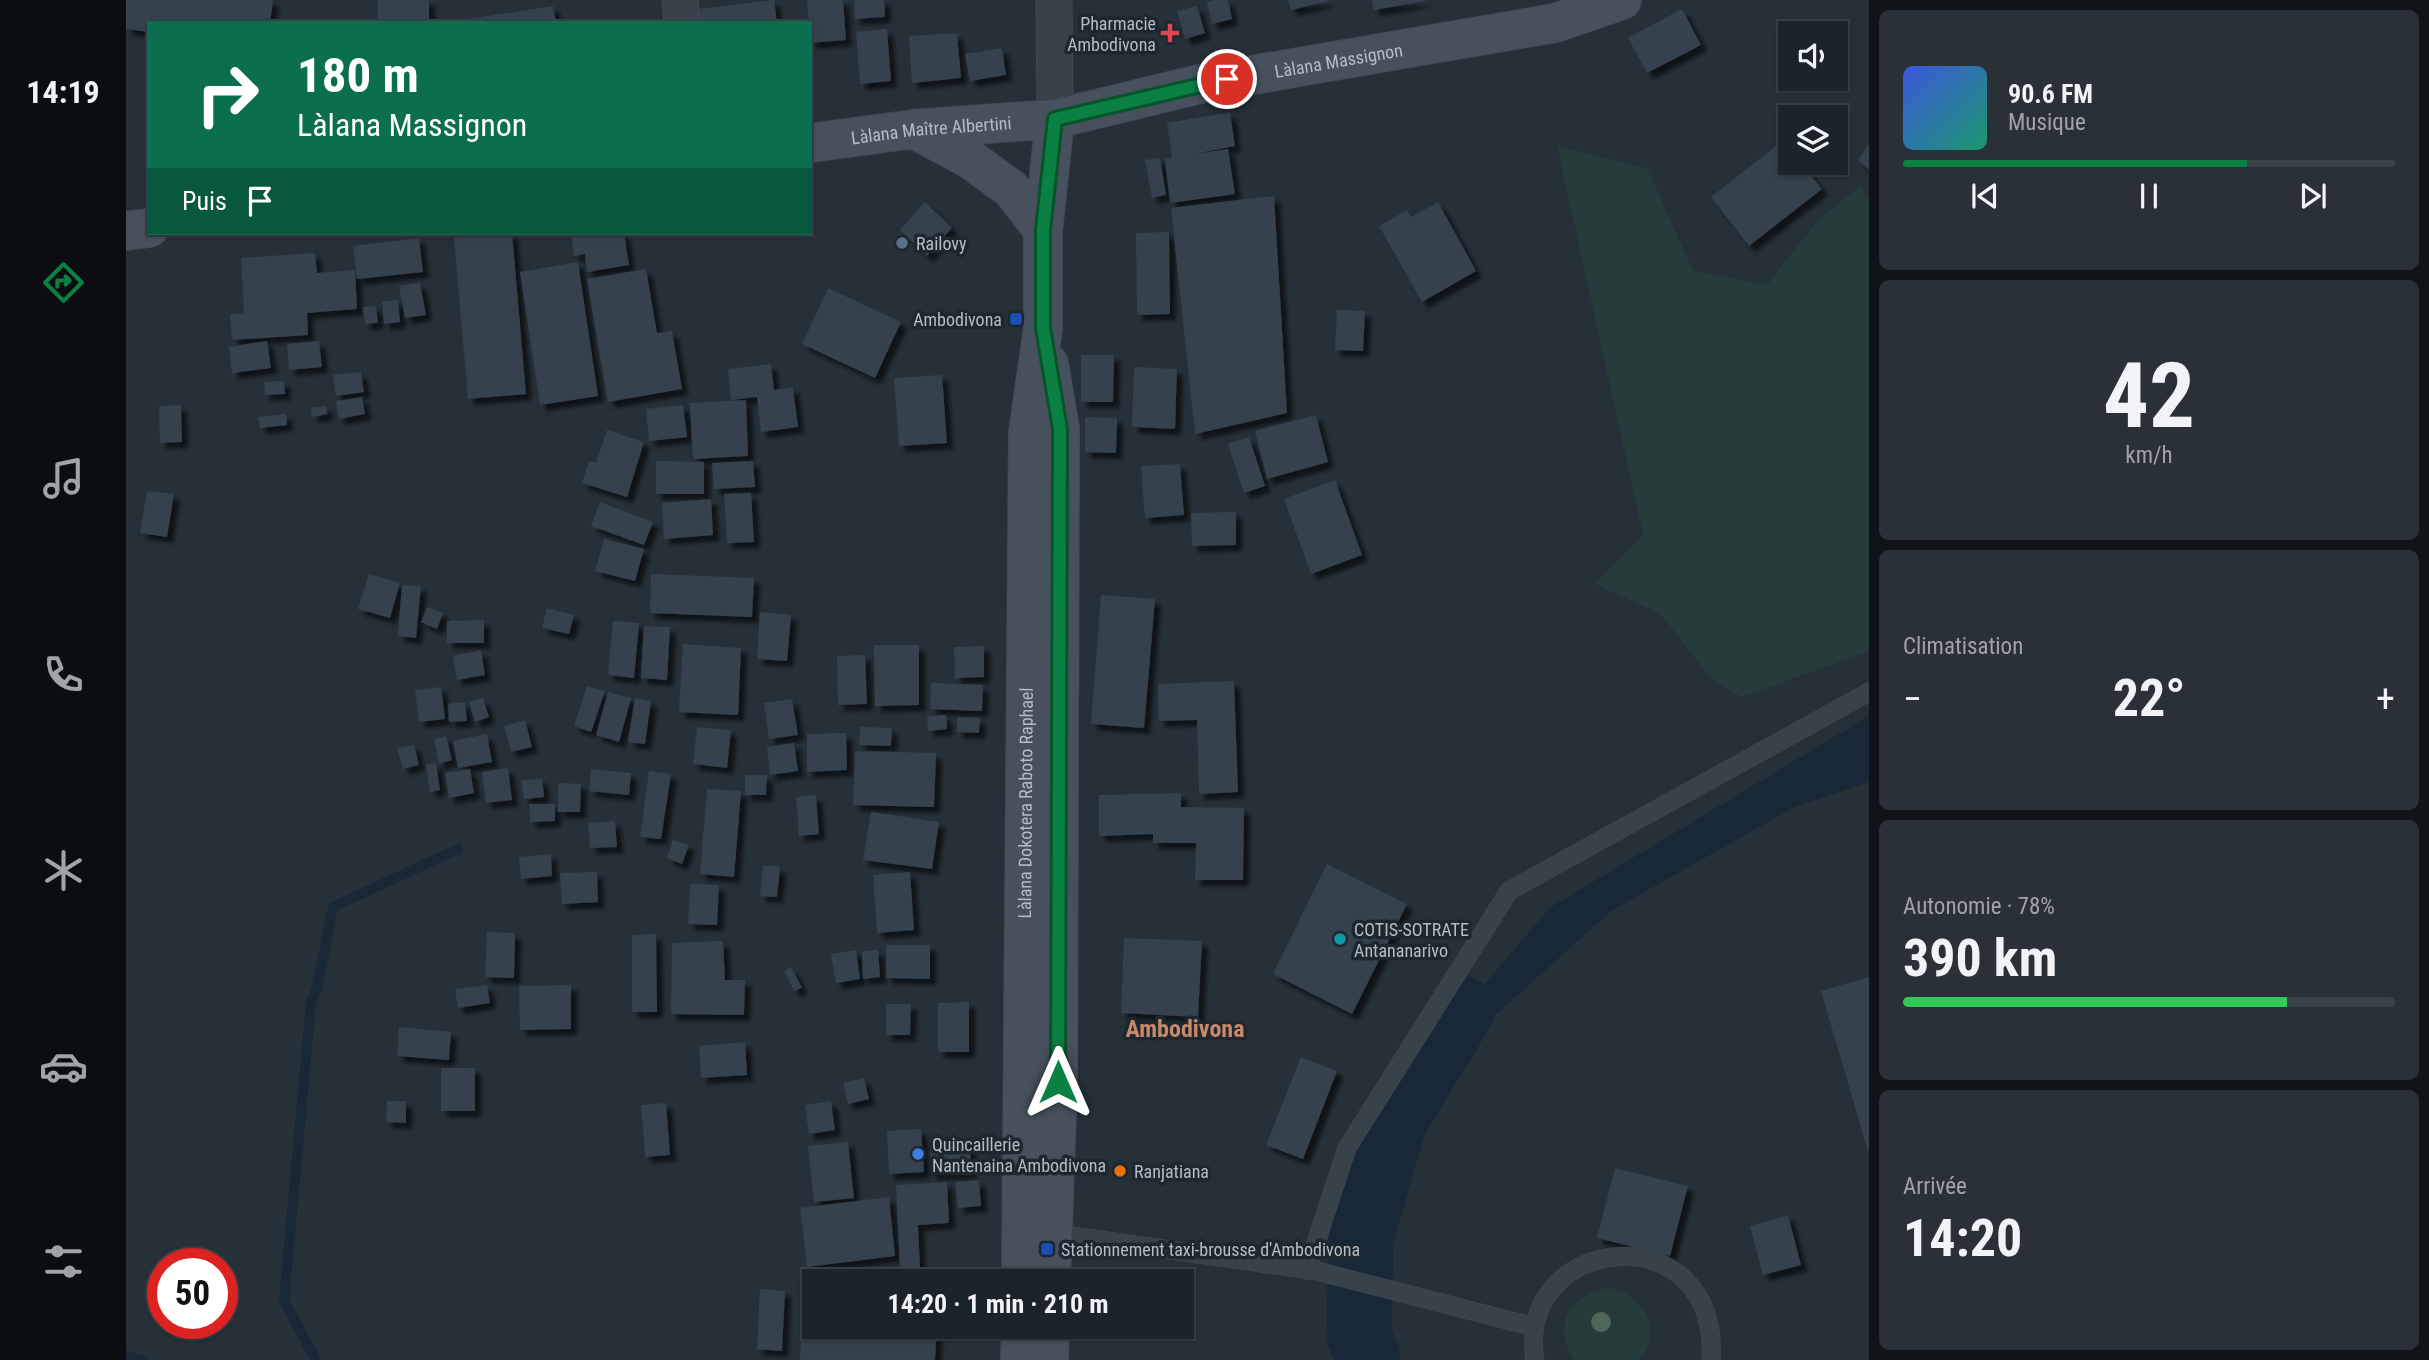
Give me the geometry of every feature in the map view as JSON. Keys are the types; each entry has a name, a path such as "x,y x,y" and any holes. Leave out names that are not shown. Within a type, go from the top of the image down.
{"main road":[{"name":"Làlana Massignon","path":"1055,119 1200,84 1555,23 1622,0"},
{"name":"Làlana Maître Albertini","path":"812,143 914,130 1055,119"},
{"name":"Làlana Dokotera Raboto Raphael","path":"1051,1269 1052,1233 1041,1083 1028,433 1043,328 1043,230 1055,119"},
{"path":"914,130 970,159 1011,189 1043,230"},
{"path":"126,231 147,228"},
{"name":"Làlana Dokotera Raboto Raphael","path":"1022,1269 1041,1083"},
{"path":"1020,1360 1021,1339"},
{"path":"1049,1360 1050,1339"}],"street":[{"path":"680,0 682,21"},
{"path":"1054,0 1055,119"}],"lane":[{"path":"1312,1270 1347,1148 1509,891 1869,691"},
{"path":"1052,1233 1312,1270 1534,1327"},
{"path":"1535,1360 1534,1327 1541,1307 1553,1288 1569,1273 1598,1259 1630,1255 1651,1259 1671,1269 1687,1282 1700,1300 1709,1320 1711,1360"}],"green space":[{"path":"1557,146 1647,168 1693,271 1767,285 1817,221 1860,186 1869,198 1869,651 1742,697 1712,680 1661,614 1595,584 1643,534"},
{"path":"1608,1288 1632,1297 1646,1314 1650,1325 1647,1348 1640,1360 1573,1360 1564,1335 1568,1313 1583,1297"}],"water":[{"path":"1869,716 1869,782 1794,807 1611,911 1481,1028 1463,1009 1551,907"}],"building":[{"path":"126,0 273,0 270,21 147,21 147,32 126,29"},
{"path":"378,0 429,0 429,21 378,21"},
{"path":"774,0 777,21 700,21 698,9"},
{"path":"807,0 843,0 846,40 812,43 812,21 808,21"},
{"path":"854,0 884,0 885,17 855,19"},
{"path":"1228,0 1232,19 1212,24 1207,2"},
{"path":"1288,0 1328,0 1329,1 1291,10"},
{"path":"1372,0 1425,0 1425,1 1374,10"},
{"path":"553,6 556,21 456,21"},
{"path":"1197,6 1205,33 1185,39 1177,11"},
{"path":"1682,9 1701,45 1647,73 1628,38"},
{"path":"887,29 891,81 860,84 856,32"},
{"path":"957,33 961,78 912,83 909,36"},
{"path":"1002,48 1006,75 970,81 965,54"},
{"path":"1230,112 1235,146 1194,154 1228,149 1235,194 1170,203 1165,159 1172,158 1167,123"},
{"path":"1869,144 1869,170 1858,160"},
{"path":"1778,145 1778,175 1811,175 1822,189 1749,246 1711,197"},
{"path":"1160,158 1166,195 1152,198 1145,160"},
{"path":"1274,196 1287,413 1195,434 1171,208"},
{"path":"925,202 952,228 927,256 900,230"},
{"path":"1438,202 1476,271 1422,302 1379,226 1407,210 1411,217"},
{"path":"1169,232 1170,314 1137,315 1136,233"},
{"path":"512,235 526,394 468,399 454,238"},
{"path":"571,235 624,235 629,265 587,272 585,254 574,256"},
{"path":"419,238 423,272 357,279 353,246"},
{"path":"315,253 317,273 355,270 357,309 307,313 308,335 232,340 230,314 244,314 241,258"},
{"path":"578,262 598,396 540,405 520,272"},
{"path":"646,269 657,333 672,331 682,389 608,402 587,279"},
{"path":"420,283 426,315 405,318 399,286"},
{"path":"828,288 901,322 875,378 802,344"},
{"path":"398,300 400,322 384,324 382,302"},
{"path":"376,306 378,323 365,324 363,307"},
{"path":"1337,310 1365,311 1363,351 1335,350"},
{"path":"267,341 271,368 232,373 229,347"},
{"path":"319,341 322,367 289,370 287,344"},
{"path":"1081,355 1114,355 1113,402 1081,402"},
{"path":"771,364 774,390 793,387 798,427 761,432 757,397 731,400 728,369"},
{"path":"1134,367 1177,369 1175,429 1132,427"},
{"path":"361,372 364,392 336,396 333,375"},
{"path":"942,375 947,443 899,446 894,378"},
{"path":"284,381 285,394 265,395 264,382"},
{"path":"362,397 365,414 339,419 336,401"},
{"path":"746,400 748,456 693,459 690,403"},
{"path":"181,405 182,442 160,443 159,406"},
{"path":"683,405 687,437 649,441 646,409"},
{"path":"326,406 327,414 312,417 311,408"},
{"path":"286,414 287,425 260,428 258,417"},
{"path":"1316,415 1328,462 1267,479 1255,431"},
{"path":"1085,417 1117,418 1116,453 1085,452"},
{"path":"607,430 644,442 627,497 582,483 589,461 596,463"},
{"path":"1249,437 1265,486 1244,493 1228,444"},
{"path":"656,461 704,462 704,494 656,494"},
{"path":"753,461 755,487 714,489 712,463"},
{"path":"1180,464 1184,515 1145,518 1141,466"},
{"path":"1335,480 1362,555 1311,574 1284,499"},
{"path":"147,491 174,494 167,537 140,533"},
{"path":"751,493 754,542 727,543 724,494"},
{"path":"711,499 713,535 664,539 662,503"},
{"path":"600,502 653,522 644,545 591,526"},
{"path":"1236,512 1236,545 1192,546 1191,513"},
{"path":"604,539 644,549 635,581 595,571"},
{"path":"369,574 400,583 390,618 358,609"},
{"path":"651,574 754,578 752,617 650,613"},
{"path":"402,585 421,586 416,638 398,636"},
{"path":"1101,595 1155,599 1144,728 1091,724"},
{"path":"427,607 443,613 437,629 421,622"},
{"path":"547,608 574,615 569,634 542,628"},
{"path":"760,612 791,615 787,661 757,659"},
{"path":"484,620 484,643 447,643 447,621"},
{"path":"613,621 639,623 634,678 608,675"},
{"path":"644,626 670,627 667,680 641,678"},
{"path":"683,644 741,648 738,715 679,712"},
{"path":"874,645 919,645 919,705 875,706"},
{"path":"984,646 984,677 955,678 954,647"},
{"path":"481,650 485,675 457,680 453,656"},
{"path":"865,655 867,704 838,705 837,656"},
{"path":"1234,681 1238,792 1199,794 1197,720 1159,721 1158,684"},
{"path":"931,683 983,685 982,711 930,709"},
{"path":"587,686 605,691 591,732 574,726"},
{"path":"441,687 445,719 419,722 415,690"},
{"path":"608,692 631,698 619,742 596,735"},
{"path":"483,698 489,717 475,722 469,702"},
{"path":"635,698 651,701 645,744 628,742"},
{"path":"792,699 798,735 769,739 764,703"},
{"path":"465,702 467,721 449,722 448,704"},
{"path":"946,715 947,729 928,731 927,716"},
{"path":"957,717 980,718 979,733 957,732"},
{"path":"525,720 532,747 511,752 504,726"},
{"path":"697,727 731,730 727,768 693,764"},
{"path":"860,727 892,728 891,746 859,745"},
{"path":"846,733 847,770 807,772 807,734"},
{"path":"487,734 492,762 458,768 453,741"},
{"path":"446,736 452,760 439,764 434,739"},
{"path":"794,743 798,771 770,775 767,747"},
{"path":"414,745 419,765 403,769 397,748"},
{"path":"855,751 936,753 934,807 853,805"},
{"path":"436,763 440,790 430,792 426,765"},
{"path":"508,768 512,800 486,803 482,772"},
{"path":"470,769 474,793 449,798 445,773"},
{"path":"591,769 631,773 629,795 589,791"},
{"path":"649,771 671,774 661,839 640,837"},
{"path":"745,775 767,775 766,795 745,795"},
{"path":"542,778 544,797 524,799 521,781"},
{"path":"558,783 581,784 580,812 558,812"},
{"path":"707,789 741,791 734,877 700,874"},
{"path":"1181,793 1181,807 1244,808 1243,880 1195,880 1196,843 1153,843 1153,834 1099,836 1099,795"},
{"path":"816,795 819,834 799,836 796,797"},
{"path":"529,804 555,804 555,821 530,822"},
{"path":"871,812 939,822 932,869 863,860"},
{"path":"615,821 617,847 590,848 588,823"},
{"path":"673,840 689,845 682,864 667,858"},
{"path":"551,854 552,876 521,879 519,857"},
{"name":"COTIS-SOTRATE Antananarivo","path":"1327,864 1407,904 1352,1014 1273,974"},
{"path":"763,865 780,867 777,897 760,896"},
{"path":"597,872 598,902 562,904 560,873"},
{"path":"910,872 914,930 877,933 873,875"},
{"path":"690,884 719,885 717,925 688,924"},
{"path":"487,932 515,933 514,978 485,977"},
{"path":"656,934 657,1012 632,1012 632,935"},
{"path":"1124,938 1202,941 1198,1017 1121,1013"},
{"path":"723,941 725,980 745,980 744,1015 671,1014 672,943"},
{"path":"886,945 930,945 930,979 886,978"},
{"path":"856,950 860,979 836,983 831,954"},
{"path":"878,950 880,977 863,979 862,951"},
{"path":"791,967 802,988 794,991 784,971"},
{"path":"1869,977 1869,1151 1868,1151 1821,991"},
{"path":"487,985 490,1003 458,1008 455,989"},
{"path":"571,985 571,1029 520,1030 519,986"},
{"path":"969,1002 969,1052 938,1052 938,1003"},
{"path":"886,1004 911,1004 910,1035 886,1035"},
{"path":"399,1027 451,1032 449,1060 397,1056"},
{"path":"745,1042 747,1075 701,1078 699,1046"},
{"path":"1301,1057 1337,1071 1303,1159 1266,1145"},
{"path":"441,1068 475,1068 475,1111 441,1111"},
{"path":"864,1078 869,1099 848,1104 843,1083"},
{"path":"387,1101 406,1101 406,1123 386,1122"},
{"path":"831,1101 835,1130 809,1134 805,1105"},
{"path":"666,1103 670,1155 645,1157 641,1105"},
{"path":"921,1129 924,1172 889,1174 887,1131"},
{"path":"848,1142 854,1198 814,1202 808,1146"},
{"path":"970,1142 971,1173 931,1174 930,1143"},
{"path":"1615,1168 1688,1186 1670,1256 1597,1238"},
{"path":"979,1180 981,1206 958,1208 955,1182"},
{"path":"947,1182 949,1223 918,1225 920,1267 900,1268 896,1185"},
{"path":"889,1197 895,1256 807,1267 800,1208"},
{"path":"1788,1215 1801,1265 1763,1275 1750,1226"},
{"path":"760,1289 785,1291 782,1351 757,1349"},
{"path":"802,1318 802,1339 936,1339 935,1360 800,1360"}],"waterway":[{"path":"316,1360 284,1301 311,1003 317,988 333,907 458,849"},
{"path":"1368,1360 1359,1334 1361,1238 1394,1123 1463,1009"},
{"path":"126,1356 143,1360"}],"place":[{"name":"Pharmacie Ambodivona","path":"1170,33"},
{"name":"Railovy","path":"902,243"},
{"name":"Ambodivona","path":"1016,319"},
{"name":"COTIS-SOTRATE Antananarivo","path":"1340,939"},
{"name":"Quincaillerie Nantenaina Ambodivona","path":"918,1154"},
{"name":"Ranjatiana","path":"1120,1171"},
{"name":"Stationnement taxi-brousse d'Ambodivona","path":"1047,1249"}],"district":[{"name":"Ambodivona","path":"1185,1029"}],"route":[{"path":"1058,1082 1060,429 1043,328 1043,230 1055,119 1227,79"}]}
